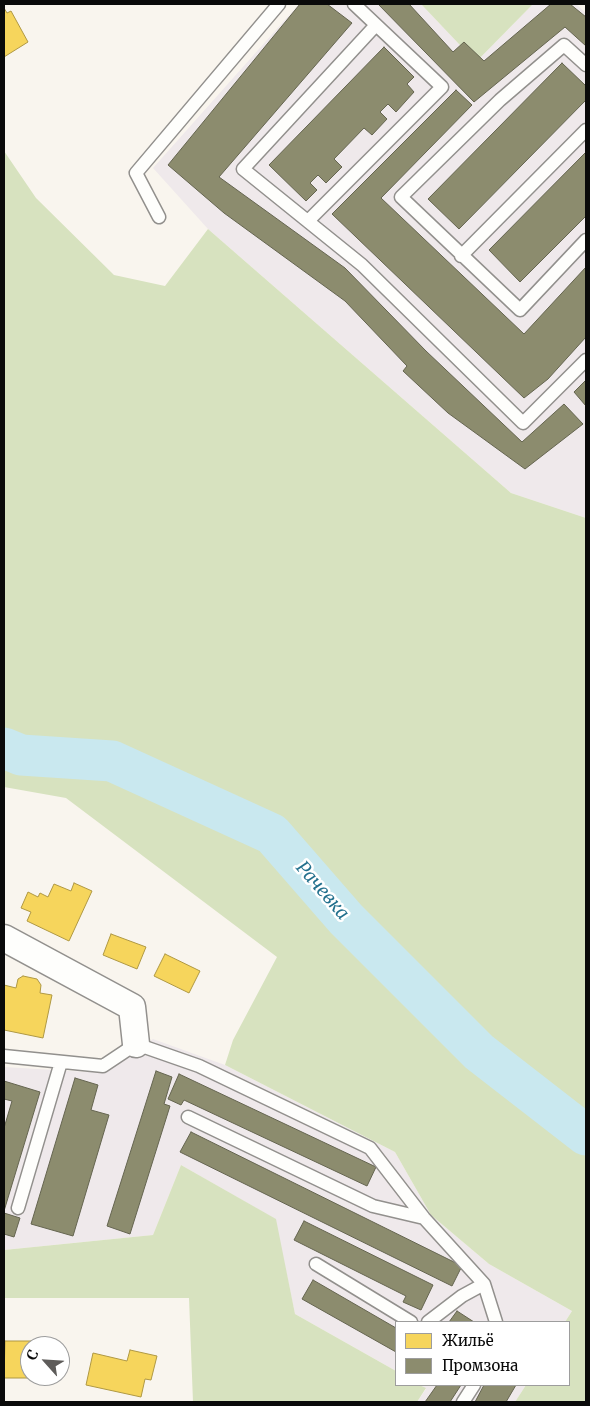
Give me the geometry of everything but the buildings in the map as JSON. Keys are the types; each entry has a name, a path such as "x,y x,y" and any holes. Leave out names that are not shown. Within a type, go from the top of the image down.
{"street":[{"path":"4,938 132,1007 136,1044"}],"lane":[{"path":"159,217 136,173 279,4"},
{"path":"308,221 442,87 354,4"},
{"path":"376,25 243,169 362,265 523,423 586,360"},
{"path":"586,65 564,45 500,100 401,198 520,310 586,240"},
{"path":"461,256 586,130"},
{"path":"4,1056 103,1066 136,1044 199,1066 370,1148 424,1218 484,1284 496,1321"},
{"path":"18,1208 61,1062"},
{"path":"188,1118 373,1206 424,1218"},
{"path":"316,1264 409,1321"},
{"path":"429,1321 462,1296 484,1284"},
{"path":"463,1402 473,1386"}],"shaded area":[{"path":"299,4 421,4 476,62 533,4 576,4 586,13 586,518 511,493 208,229 153,168"},
{"path":"153,1039 225,1065 395,1152 431,1215 489,1264 572,1311 566,1321 395,1321 395,1370 295,1314 275,1219 181,1165 153,1235 4,1250 4,1067 104,1073"},
{"path":"421,1386 525,1386 515,1402 417,1402 426,1389"}],"green space":[{"path":"421,4 533,4 476,62"},
{"path":"4,151 36,198 114,275 165,286 208,229 511,493 586,518 586,1402 515,1402 525,1386 570,1386 570,1321 566,1321 572,1311 489,1264 431,1215 395,1152 225,1065 233,1040 277,957 66,798 4,787"},
{"path":"181,1165 276,1219 295,1314 395,1370 395,1386 421,1386 426,1388 417,1402 193,1402 189,1298 4,1298 4,1250 153,1235"}],"waterway":[{"name":"Рачевка","path":"4,748 21,755 112,761 272,834 346,919 479,1052 586,1135"}]}
